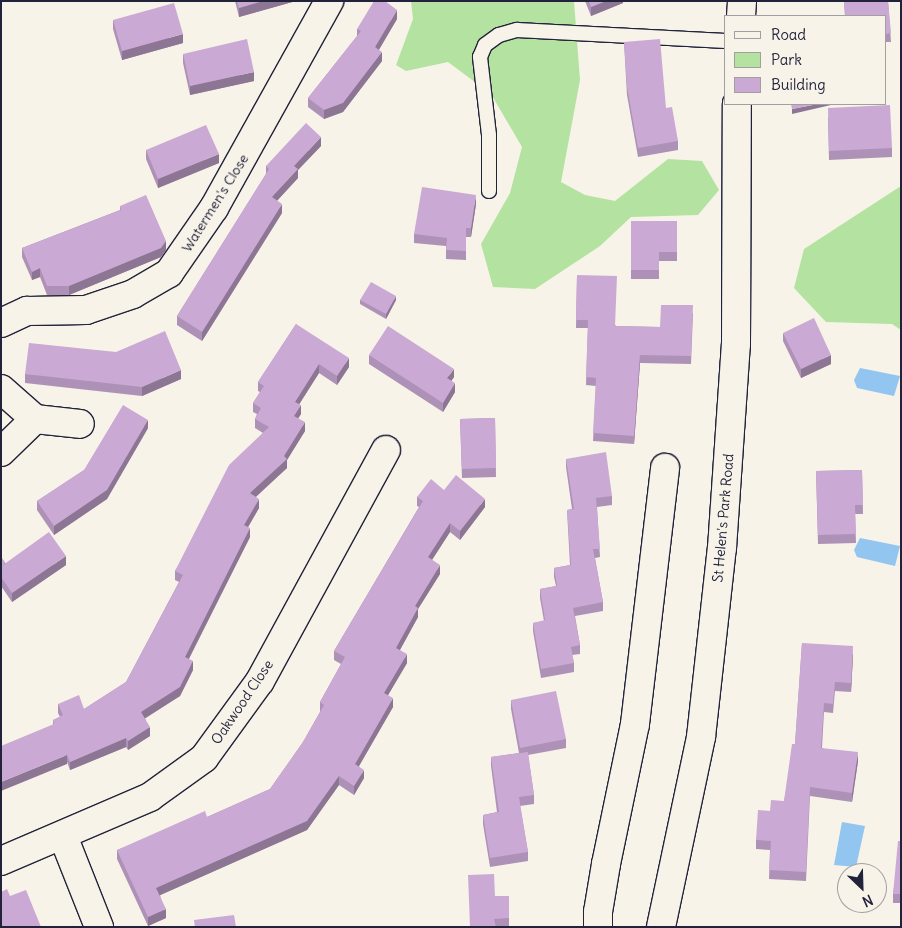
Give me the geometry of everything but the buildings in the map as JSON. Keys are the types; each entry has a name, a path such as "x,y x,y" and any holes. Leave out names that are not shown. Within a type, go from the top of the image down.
{"street":[{"name":"Watermen's Close","path":"1,323 27,311 86,310 133,294 169,273 214,208 328,1"},
{"path":"741,15 742,1"},
{"name":"St Helen's Park Road","path":"661,927 700,737 722,548 736,344 737,105"},
{"path":"1,389 36,419 80,424"},
{"path":"1,452 36,419"},
{"name":"Oakwood Close","path":"1,861 150,797 204,758 260,681 386,450"},
{"path":"598,927 604,874 635,724 665,468"},
{"path":"63,836 99,927"}],"lane":[{"path":"489,191 489,135 480,57 485,45 499,36 517,30 724,42"}],"green space":[{"path":"411,1 574,1 580,80 561,182 585,195 615,201 668,159 702,161 719,190 698,215 631,217 600,246 535,289 493,287 481,244 510,193 522,147 491,94 448,62 406,71 396,65 413,19"},
{"path":"901,186 901,330 892,324 826,322 794,288 804,249"}],"water":[{"path":"860,368 900,376 894,396 857,388 854,380"},
{"path":"860,538 900,546 895,566 857,557 854,550"},
{"path":"842,822 865,826 857,863 837,863 837,865 834,865"}]}
